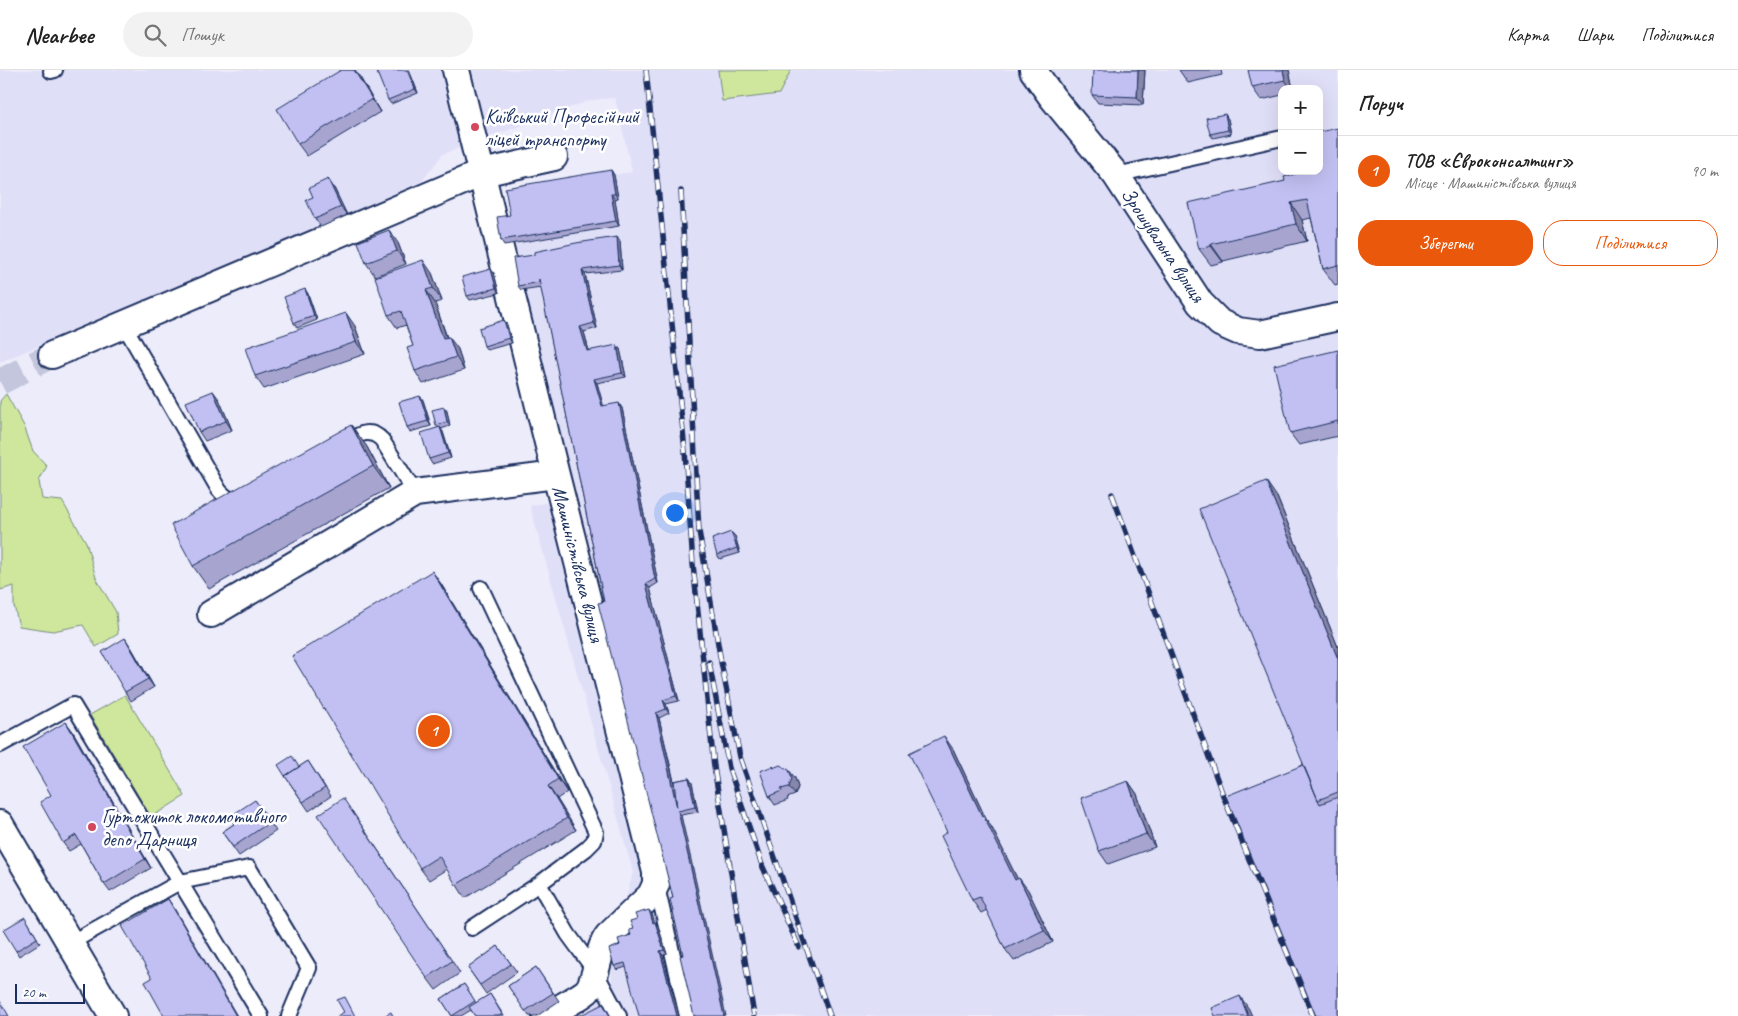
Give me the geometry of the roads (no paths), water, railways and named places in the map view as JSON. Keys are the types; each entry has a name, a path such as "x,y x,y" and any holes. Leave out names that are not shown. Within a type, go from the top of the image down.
{"street":[{"name":"Машиністівська вулиця","path":"456,70 656,872 656,884"},
{"name":"Зрошувальна вулиця","path":"1032,70 1116,176 1200,303 1220,323 1238,331 1260,334 1338,317"},
{"path":"52,355 482,173 554,157"},
{"path":"211,614 415,493 556,475"},
{"path":"0,824 114,1016"},
{"path":"546,1016 587,990 595,971 602,944 651,895 656,884"}],"lane":[{"path":"1116,176 1278,139"},
{"path":"124,325 219,490 226,498 236,500 253,492"},
{"path":"332,450 368,432 377,434 415,493"},
{"path":"472,928 539,884 586,849 594,842 596,832 481,588"},
{"path":"0,745 73,705 261,1016"},
{"path":"70,943 180,882 249,868 309,968 289,1016"},
{"path":"539,884 568,934 595,971 619,1016"},
{"path":"656,884 687,1016"}],"tunnel":[{"path":"0,382 52,355"}],"railway":[{"path":"646,70 685,451 693,564 714,767 754,1016"},
{"path":"681,191 699,531 721,662 740,757 830,1016"},
{"path":"1112,494 1224,798 1313,1016"},
{"path":"709,662 729,768 762,865 799,947"}],"place":[{"name":"Київський Професійний ліцей транспорту","path":"475,127"},
{"name":"ТОВ «Євроконсалтинг»","path":"434,731"},
{"name":"Гуртожиток локомотивного депо Дарниця","path":"92,827"}]}
